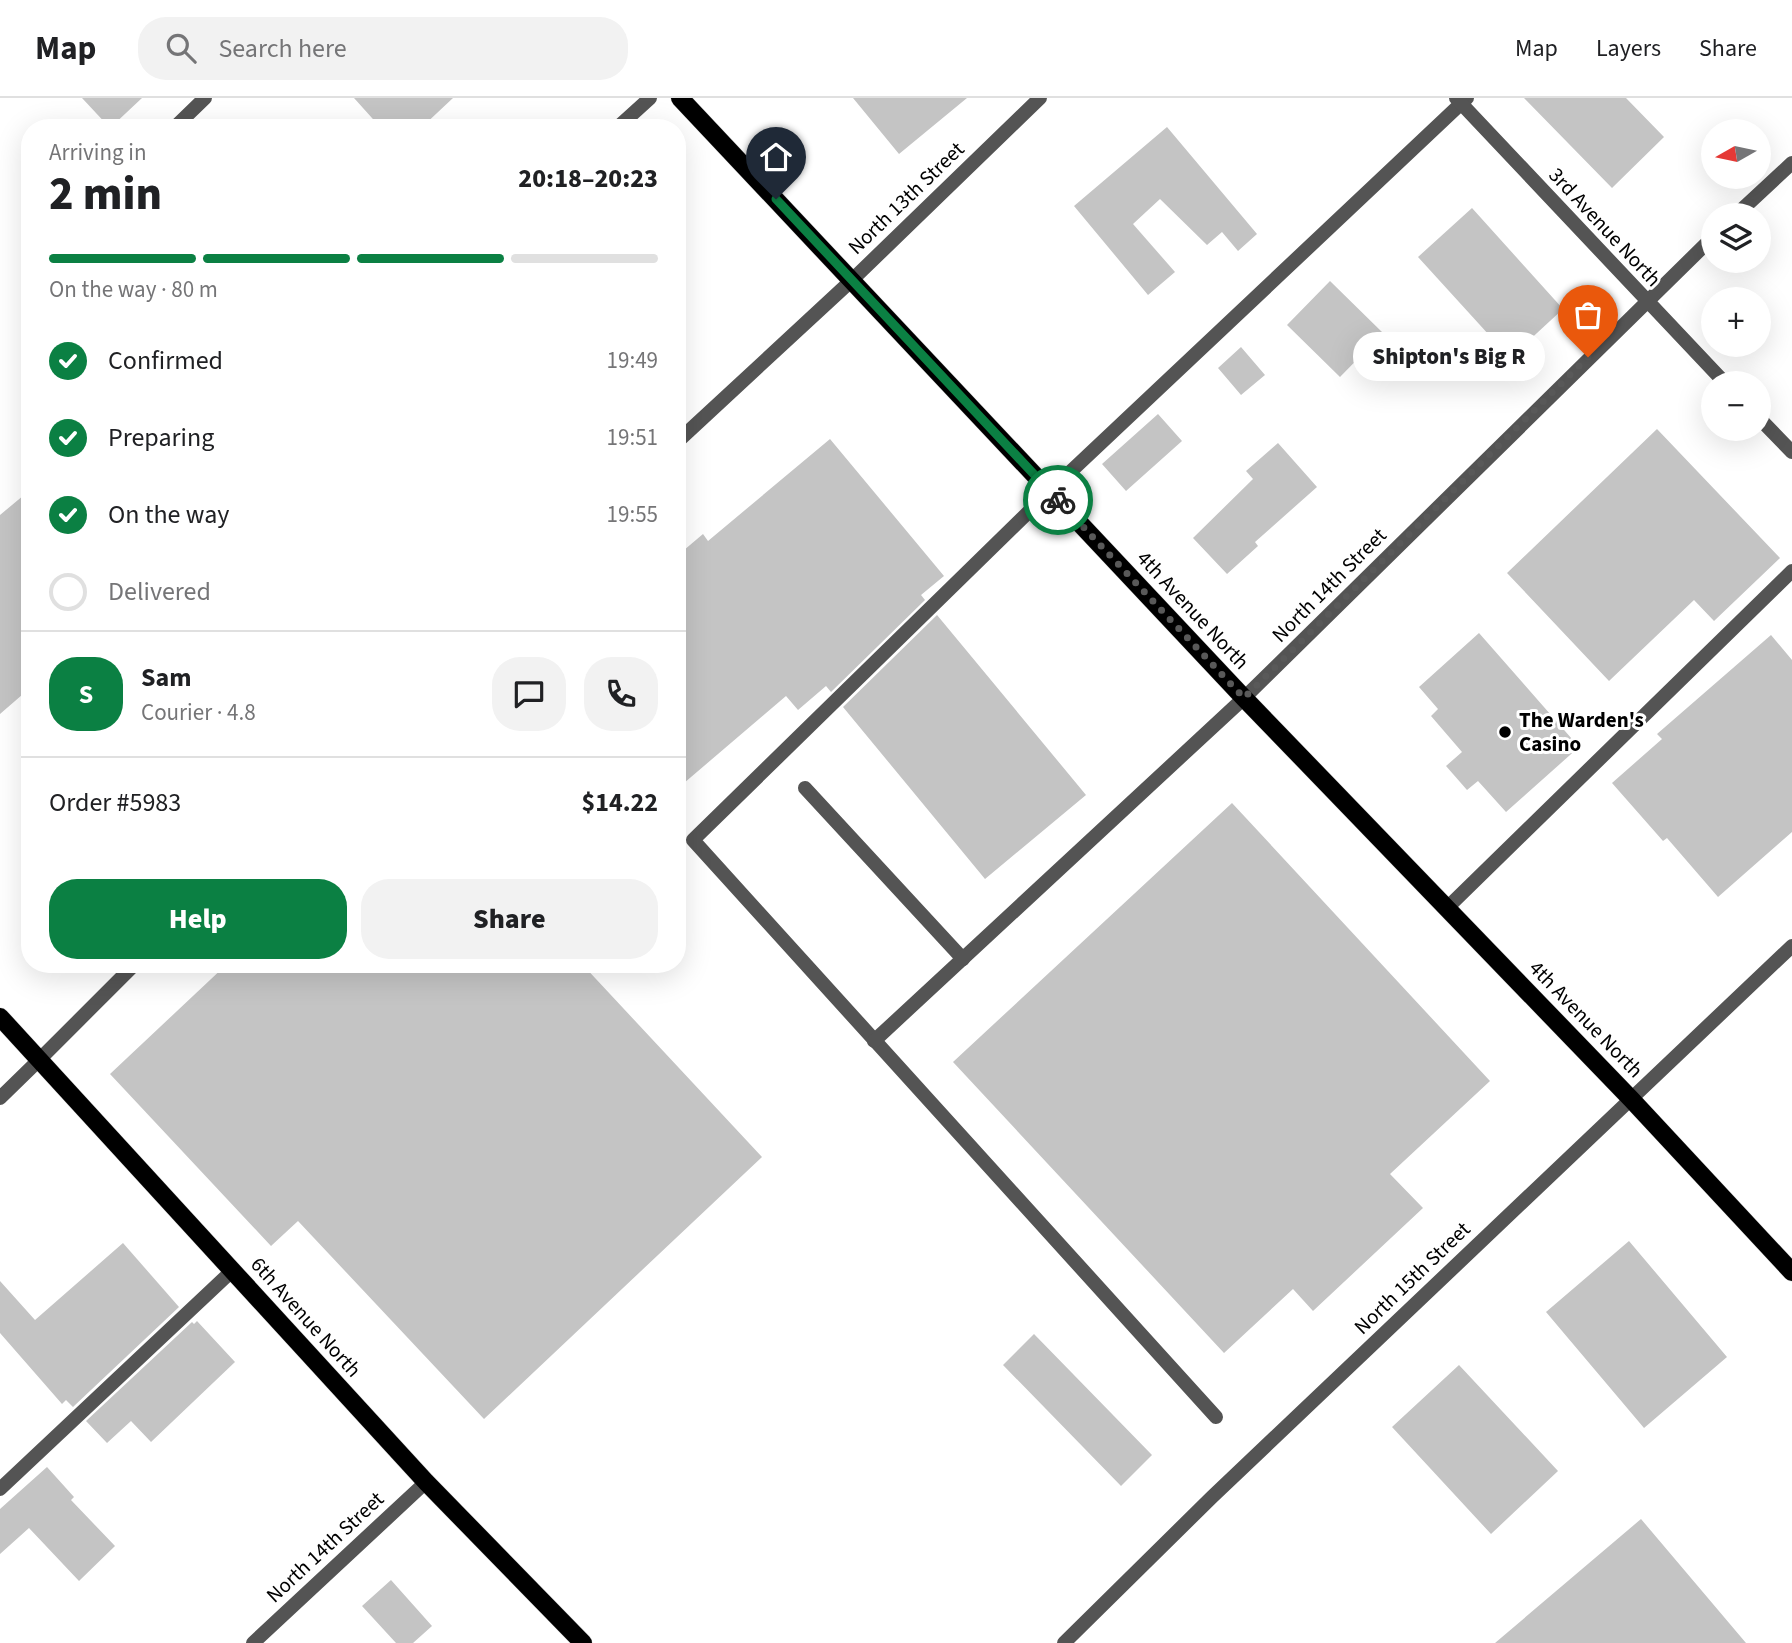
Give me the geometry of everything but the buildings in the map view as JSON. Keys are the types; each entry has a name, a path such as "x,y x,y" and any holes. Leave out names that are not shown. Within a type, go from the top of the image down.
{"main road":[{"name":"4th Avenue North","path":"680,98 1244,698 1631,1099 1792,1272"},
{"name":"6th Avenue North","path":"0,1017 426,1482 583,1643"}],"street":[{"path":"183,119 205,98"},
{"path":"627,119 650,98"},
{"name":"North 13th Street","path":"686,434 852,280 1040,98"},
{"path":"1216,1416 692,840 1050,491 1461,100"},
{"name":"3rd Avenue North","path":"1461,100 1714,371"},
{"path":"1749,203 1792,163"},
{"name":"North 14th Street","path":"874,1041 1244,698 1701,248"},
{"path":"1771,430 1792,452"},
{"path":"1447,908 1792,571"},
{"path":"805,788 963,959"},
{"name":"North 15th Street","path":"1064,1643 1212,1497 1792,946"},
{"path":"0,1098 126,973"},
{"path":"0,1489 233,1270"},
{"name":"North 14th Street","path":"253,1643 426,1482"}],"way so far":[{"path":"1058,500 1244,698 1588,357"}],"place":[{"name":"Shipton's Big R","path":"1588,357"},
{"name":"The Warden's Casino","path":"1505,732"}],"route":[{"path":"776,199 1058,500"}]}
